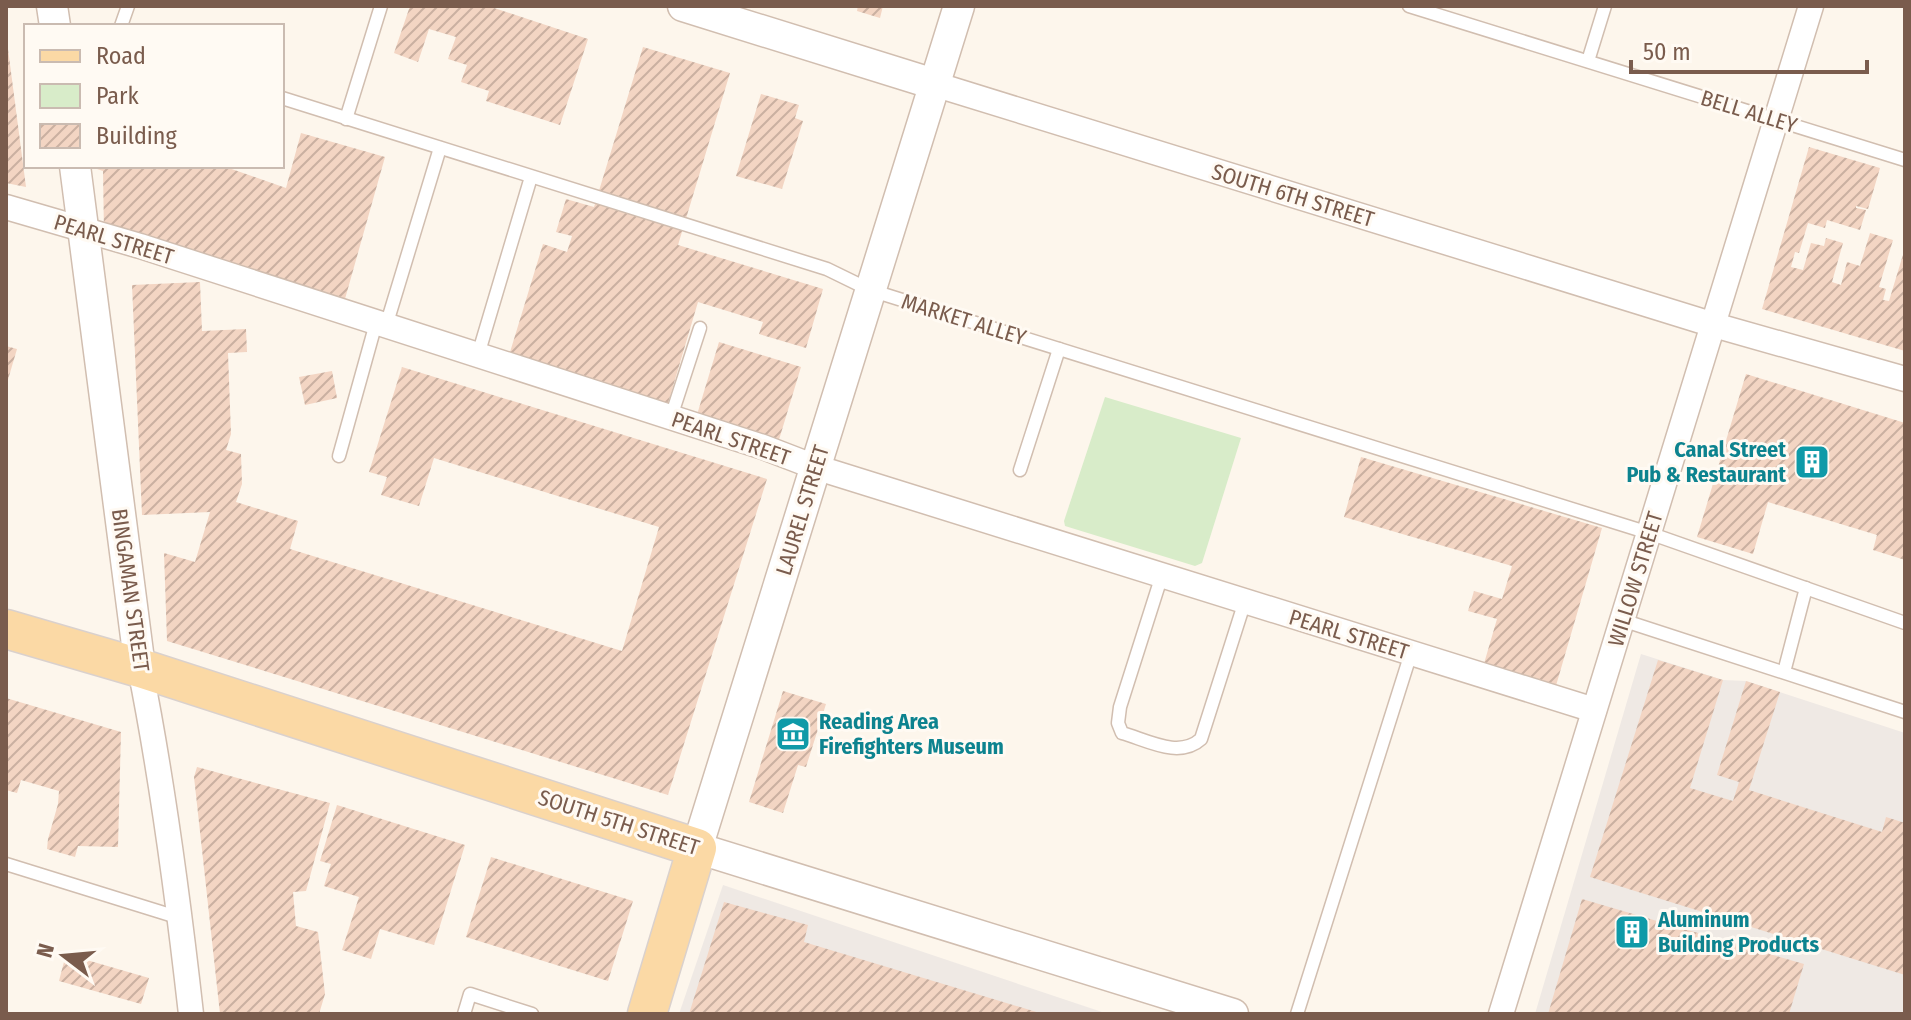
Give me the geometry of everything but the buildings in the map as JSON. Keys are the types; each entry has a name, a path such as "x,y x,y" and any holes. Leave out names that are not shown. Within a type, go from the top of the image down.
{"main road":[{"name":"SOUTH 5TH STREET","path":"6,629 140,668 697,848"},
{"name":"LAUREL STREET","path":"647,1014 697,848"}],"street":[{"name":"SOUTH 6TH STREET","path":"683,6 1714,325 1905,379"},
{"name":"LAUREL STREET","path":"697,848 959,6"},
{"name":"WILLOW STREET","path":"1501,1014 1811,6"},
{"name":"BINGAMAN STREET","path":"75,168 140,668 180,918 191,1014"},
{"name":"PEARL STREET","path":"6,207 140,246 763,447 815,467 1594,710"},
{"name":"SOUTH 5TH STREET","path":"697,848 1233,1014"}],"lane":[{"path":"346,119 381,6"},
{"name":"BELL ALLEY","path":"1409,6 1905,160"},
{"path":"1588,61 1605,6"},
{"name":"MARKET ALLEY","path":"284,99 827,269 870,290 1649,533 1905,623"},
{"path":"339,456 440,148"},
{"path":"478,355 531,177"},
{"path":"671,417 700,328"},
{"path":"1020,470 1059,349"},
{"path":"1162,575 1120,707 1118,723 1122,733 1175,749 1195,745 1201,739 1245,601"},
{"path":"1784,672 1806,588"},
{"path":"1622,620 1905,712"},
{"path":"1297,1014 1411,653"},
{"path":"6,864 180,918"},
{"path":"464,1014 470,994 532,1014"}],"shaded area":[{"path":"1641,654 1723,680 1746,681 1905,733 1905,1014 1535,1014"},
{"path":"723,885 1108,1014 679,1014"}],"green space":[{"path":"1105,397 1241,438 1202,563 1195,566 1065,526 1064,521"}],"place":[{"name":"Canal Street Pub & Restaurant","path":"1812,462"},
{"name":"Reading Area Firefighters Museum","path":"793,734"},
{"name":"Aluminum Building Products","path":"1632,932"}]}
